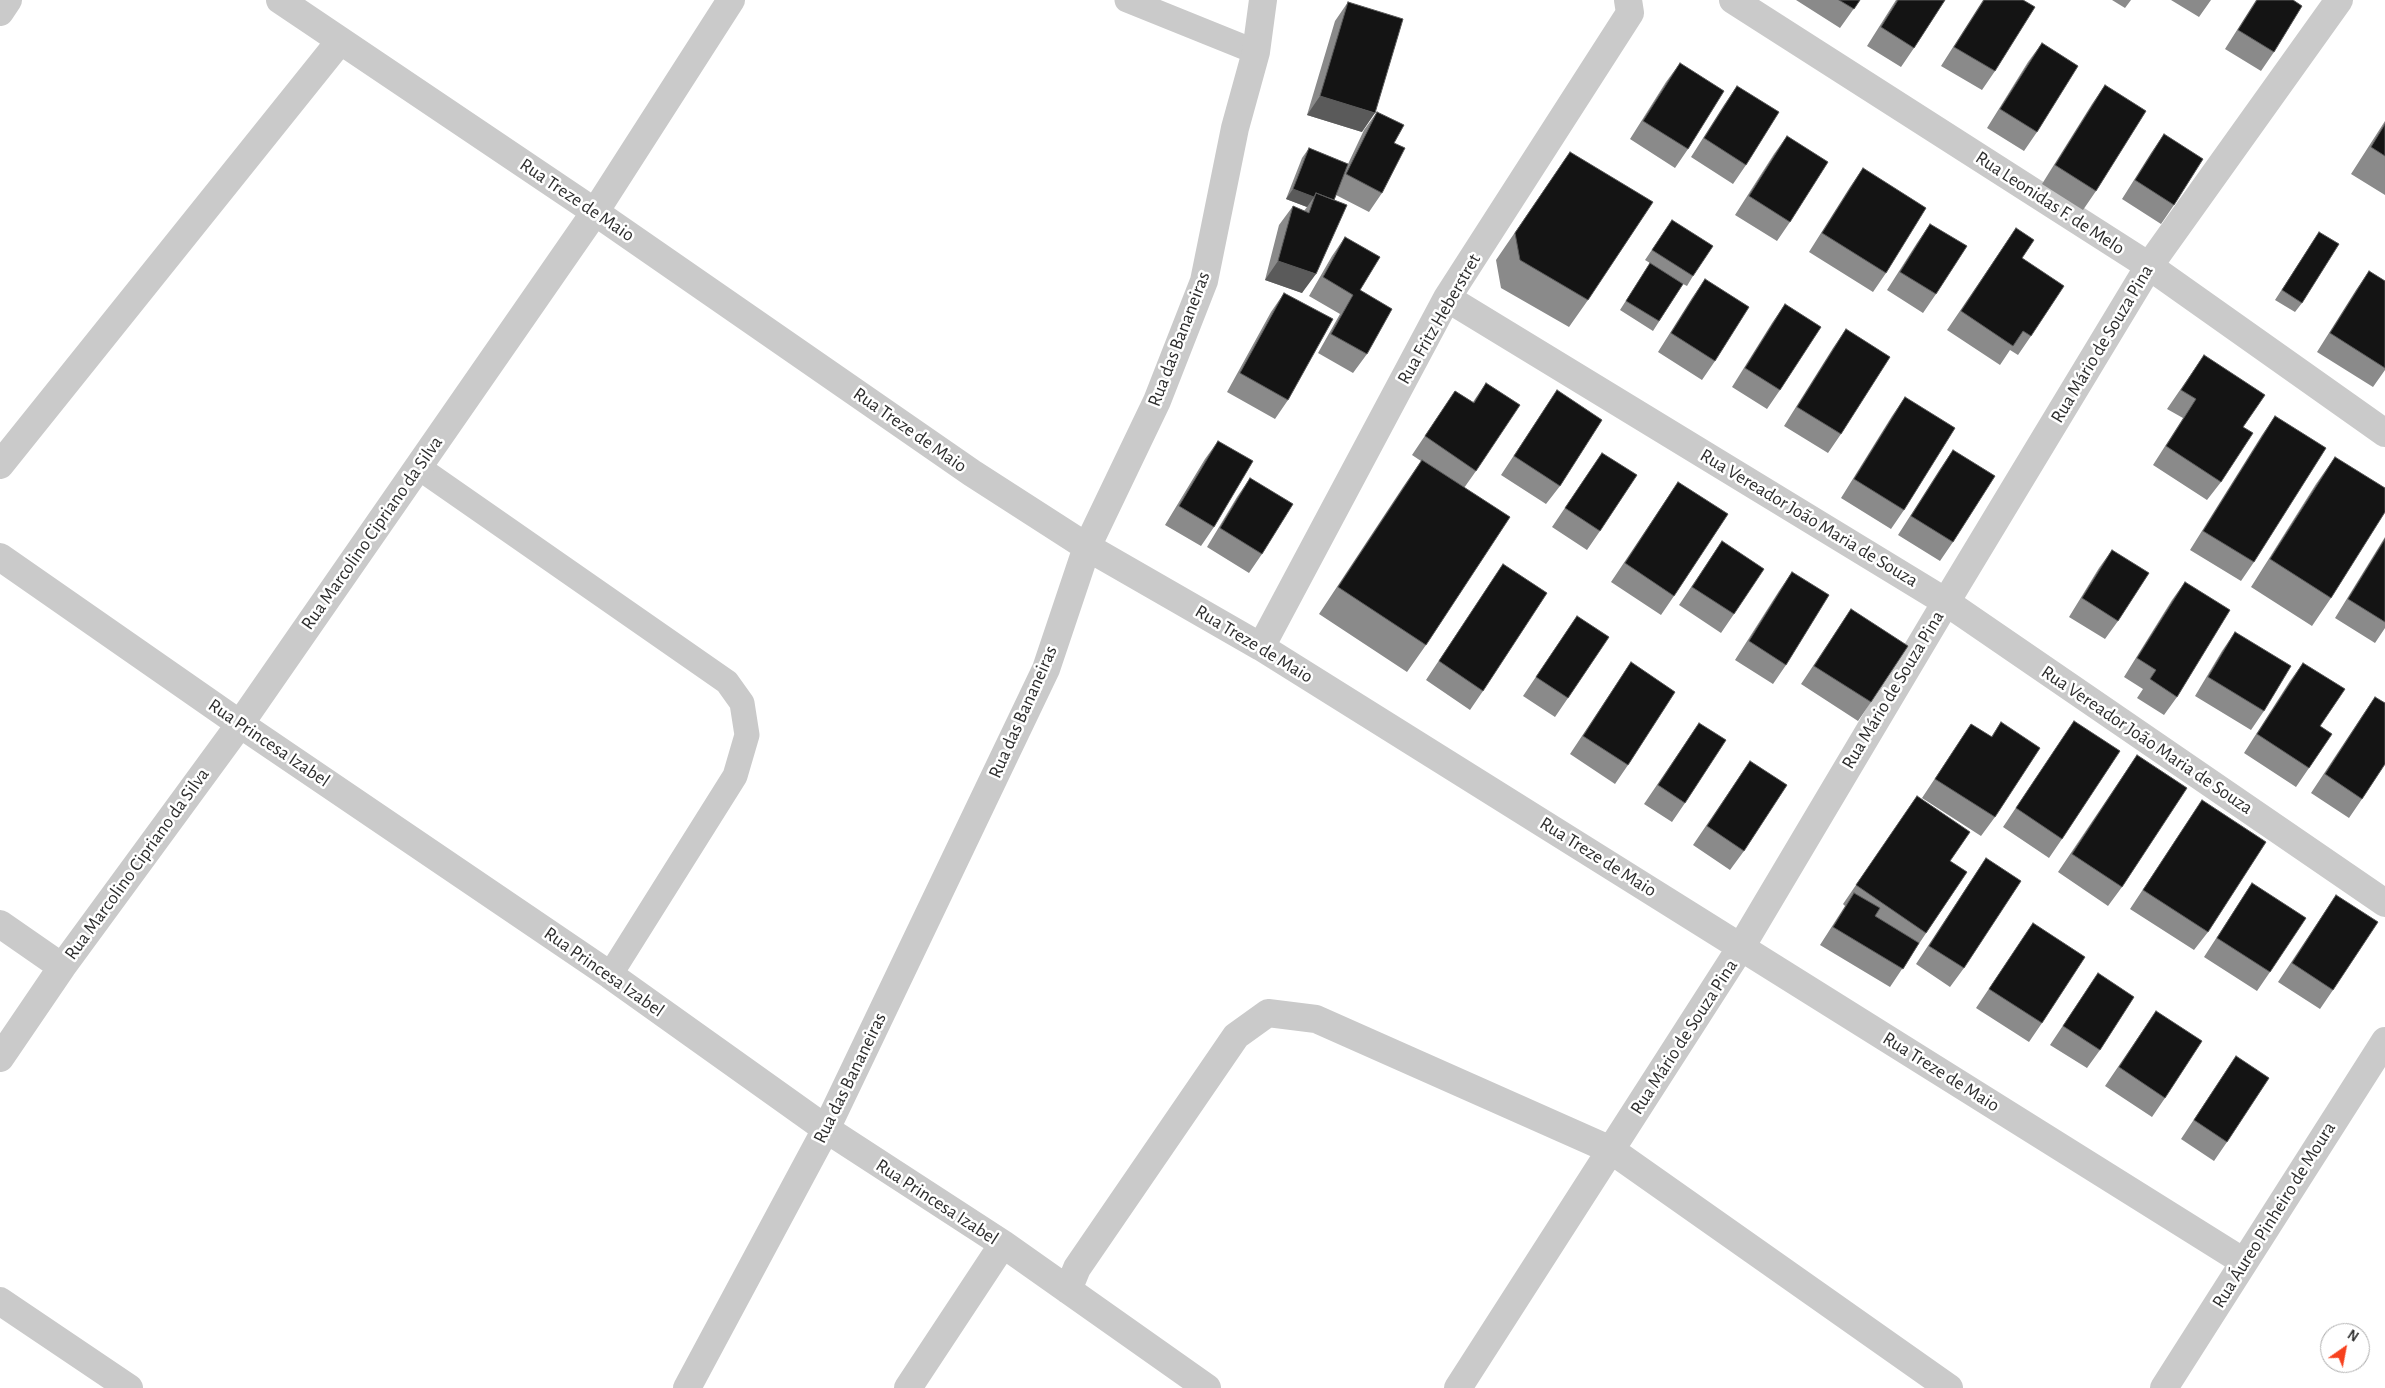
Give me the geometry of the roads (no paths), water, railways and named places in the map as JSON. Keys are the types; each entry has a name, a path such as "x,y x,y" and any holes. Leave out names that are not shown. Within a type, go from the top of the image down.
{"street":[{"path":"0,12 8,0"},
{"name":"Rua Treze de Maio","path":"280,0 595,212 972,473 1087,547 1262,647 2244,1262"},
{"name":"Rua Marcolino Cipriano da Silva","path":"0,1058 62,966 240,724 595,212 731,0"},
{"name":"Rua das Bananeiras","path":"687,1388 826,1129 1046,669 1087,547 1157,401 1204,281 1235,128 1256,52 1263,0"},
{"name":"Rua Fritz Heberstret","path":"1262,647 1448,298 1630,14 1628,0"},
{"name":"Rua Leonidas F. de Melo","path":"1733,0 2149,266 2385,433"},
{"name":"Rua Mário de Souza Pina","path":"1458,1388 1742,947 1946,602 2149,266 2339,0"},
{"path":"0,465 340,41"},
{"name":"Rua Vereador João Maria de Souza","path":"1448,298 1946,602 2385,903"},
{"name":"Rua Princesa Izabel","path":"0,557 240,724 610,975 826,1129 1003,1244 1207,1388"},
{"path":"0,924 62,966"},
{"path":"1068,1290 1077,1268 1236,1036 1268,1013 1316,1019 1611,1150 1949,1388"},
{"name":"Rua Áureo Pinheiro de Moura","path":"2164,1388 2183,1375 2244,1262 2385,1041"},
{"path":"908,1388 1003,1244"},
{"path":"0,1301 129,1388"}],"lane":[{"path":"1127,0 1256,52"},
{"path":"418,467 727,682 742,703 747,735 735,776 610,975"}]}
